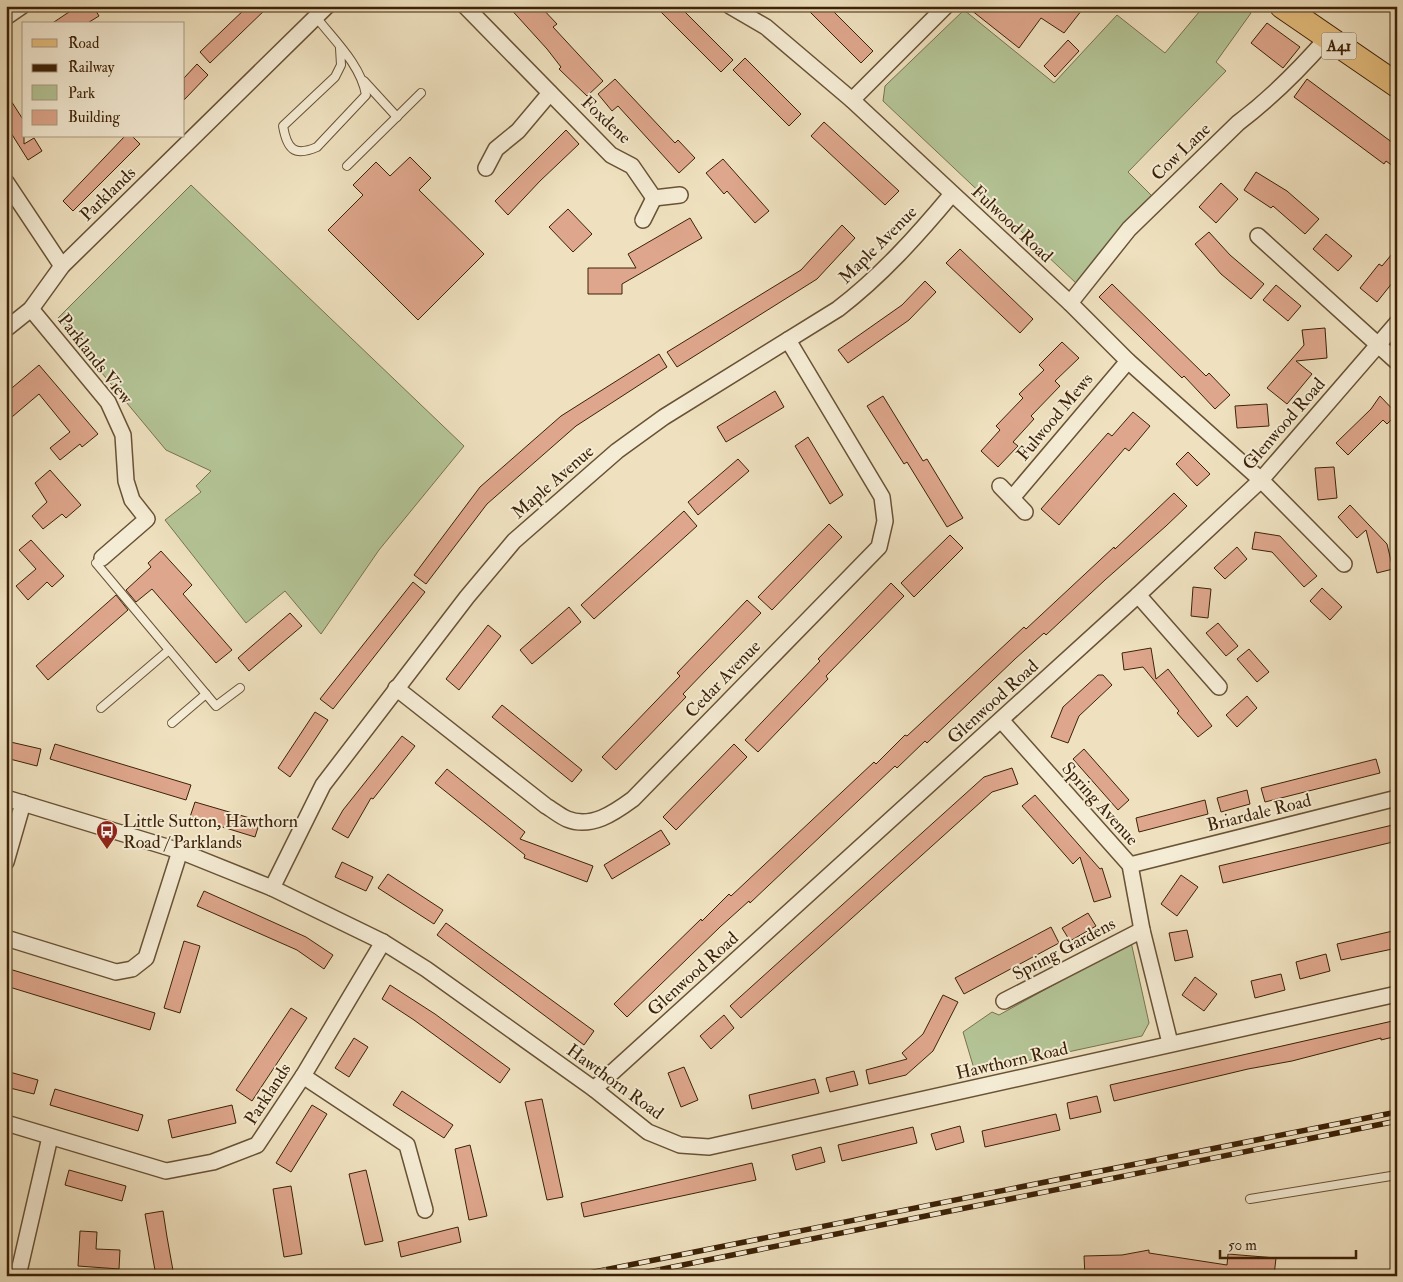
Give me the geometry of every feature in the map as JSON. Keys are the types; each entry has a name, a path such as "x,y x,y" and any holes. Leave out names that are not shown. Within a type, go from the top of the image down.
{"main road":[{"name":"A41","path":"1282,6 1397,85"}],"street":[{"path":"6,17 22,6"},
{"name":"Foxdene","path":"465,6 611,154 632,166 654,198"},
{"name":"Fulwood Road","path":"730,6 766,27 852,100 1070,303 1128,361 1261,480 1344,564"},
{"path":"852,100 946,6"},
{"name":"Parklands","path":"6,329 31,309 62,266 321,11"},
{"name":"Cow Lane","path":"1070,303 1129,229 1238,123 1302,67 1328,38"},
{"path":"486,168 496,149 518,131 550,93"},
{"path":"6,182 62,266"},
{"name":"Maple Avenue","path":"272,888 323,785 396,688 514,541 617,451 664,417 788,340 856,295 920,233 952,194"},
{"path":"643,220 654,198 680,196"},
{"path":"1258,236 1397,362"},
{"name":"Parklands View","path":"31,309 108,402 123,435 126,481 132,500 147,520 102,558"},
{"name":"Glenwood Road","path":"594,1089 1138,595 1261,480 1397,323"},
{"name":"Cedar Avenue","path":"396,688 546,806 568,820 591,822 598,820 612,815 633,799 879,547 885,521 882,497 788,340"},
{"name":"Fulwood Mews","path":"1012,498 1128,361"},
{"path":"1000,486 1025,512"},
{"path":"1138,595 1219,687"},
{"name":"Spring Avenue","path":"1001,720 1130,865 1142,930 1170,1044"},
{"name":"Hawthorn Road","path":"6,798 180,851 272,888 383,942 426,969 594,1089 648,1132 680,1145 709,1147 1397,994"},
{"name":"Briardale Road","path":"1130,865 1397,798"},
{"path":"6,862 23,803"},
{"path":"6,938 116,972 132,969 146,958 180,851"},
{"name":"Spring Gardens","path":"1004,1002 1142,930"},
{"name":"Parklands","path":"6,1123 166,1171 213,1162 257,1145 302,1076 383,942"},
{"path":"302,1076 407,1145 425,1210"},
{"path":"20,1268 50,1137"}],"lane":[{"path":"321,11 340,48 364,81 397,117"},
{"path":"340,48 341,65 335,77 283,126 289,146 297,152 306,152 317,147 366,95 364,81"},
{"path":"346,166 421,93"},
{"path":"102,558 96,563 216,706 240,688"},
{"path":"102,708 169,650"},
{"path":"172,723 206,694"},
{"path":"1250,1199 1397,1175"}],"green space":[{"path":"1204,6 1242,6 1251,13 1216,62 1226,71 1128,172 1152,196 1120,229 1077,284 883,101 885,86 964,10 1054,83 1117,15 1165,53"},
{"path":"191,185 464,446 379,550 321,634 285,591 246,623 165,520 201,492 196,486 211,471 166,450 57,319"},
{"path":"1131,942 1149,1023 1142,1036 975,1072 963,1032 992,1012 999,1015"}],"building":[{"path":"78,6 93,6 99,16 89,22 54,22"},
{"path":"248,6 269,6 210,63 200,52"},
{"path":"508,6 540,6 557,24 553,27 603,81 587,96 559,69 561,67 547,49"},
{"path":"655,6 679,6 733,60 721,72"},
{"path":"804,6 828,6 873,51 861,63"},
{"path":"966,6 1085,6 1064,33 1041,18 1019,48"},
{"path":"1267,23 1300,47 1283,68 1251,43"},
{"path":"1068,40 1079,51 1055,77 1044,66"},
{"path":"745,58 801,114 789,126 733,70"},
{"path":"197,64 208,75 185,99 185,77"},
{"path":"615,79 675,143 678,140 695,158 679,173 618,106 612,111 598,94"},
{"path":"1307,79 1397,146 1397,169 1386,161 1384,164 1294,97"},
{"path":"6,93 22,118 22,138 24,138 24,144 34,138 42,151 28,160 6,125"},
{"path":"824,122 899,191 885,205 811,136"},
{"path":"566,130 579,144 508,215 495,201"},
{"path":"123,138 134,138 140,144 73,211 63,201"},
{"path":"410,157 431,178 419,190 484,254 418,320 328,230 363,195 353,185 376,162 390,176"},
{"path":"723,159 769,211 755,223 727,191 724,194 706,173"},
{"path":"1256,172 1287,191 1319,219 1305,234 1273,206 1271,208 1244,190"},
{"path":"1221,183 1238,199 1216,223 1199,207"},
{"path":"568,209 592,234 573,252 549,227"},
{"path":"690,218 702,238 622,284 622,294 588,294 588,268 636,268 628,254"},
{"path":"842,225 855,238 817,279 677,367 667,352 801,270"},
{"path":"1209,232 1230,255 1264,284 1251,299 1221,274 1195,244"},
{"path":"1326,234 1352,256 1338,271 1313,249"},
{"path":"1397,248 1397,277 1377,302 1360,288 1379,264 1382,266"},
{"path":"960,249 1033,319 1020,333 946,263"},
{"path":"925,281 936,292 909,320 848,363 838,350 902,305"},
{"path":"1112,284 1206,376 1209,373 1230,395 1215,409 1184,376 1182,378 1099,297"},
{"path":"1276,285 1301,306 1288,321 1263,300"},
{"path":"1325,328 1327,358 1296,361 1312,374 1287,404 1267,388 1304,345 1302,330"},
{"path":"1062,342 1079,358 1055,381 1060,386 1031,416 1034,419 1013,442 1018,446 998,467 981,451 1000,430 996,426 1023,398 1019,394 1044,370 1039,365"},
{"path":"659,354 667,367 576,426 487,504 426,584 414,575 480,487 561,416"},
{"path":"39,365 98,434 82,447 80,444 60,460 50,448 70,432 39,394 6,422 6,393"},
{"path":"775,391 784,407 726,442 717,427"},
{"path":"883,396 923,461 927,459 963,518 947,527 907,462 904,464 867,406"},
{"path":"1380,396 1397,414 1387,424 1383,420 1348,455 1336,443 1371,409"},
{"path":"1267,404 1269,426 1237,428 1235,406"},
{"path":"1133,412 1150,426 1129,451 1125,448 1059,525 1041,509 1108,433 1112,436"},
{"path":"808,437 843,495 830,504 795,446"},
{"path":"1188,452 1210,474 1197,486 1176,464"},
{"path":"738,459 749,471 698,515 688,502"},
{"path":"1334,467 1337,498 1318,500 1315,468"},
{"path":"50,470 81,505 66,518 62,514 43,529 32,516 47,502 35,483"},
{"path":"1174,493 1187,506 1166,526 1046,635 1044,633 1015,659 927,743 925,741 897,768 895,766 750,903 749,901 720,927 627,1017 614,1004 701,919 702,921 729,894 731,896 874,762 876,764 905,735 907,736 1024,627 1026,629 1114,547 1115,549"},
{"path":"1350,505 1387,544 1393,569 1377,573 1366,530 1357,538 1338,517"},
{"path":"684,511 697,526 594,619 581,605"},
{"path":"829,524 842,537 772,610 758,597"},
{"path":"1255,532 1280,536 1317,576 1304,587 1272,552 1252,549"},
{"path":"950,535 963,548 914,597 901,583"},
{"path":"31,540 64,576 52,587 47,582 28,600 16,586 36,569 19,550"},
{"path":"1237,547 1247,559 1225,579 1214,568"},
{"path":"161,551 192,585 183,594 232,650 216,663 152,589 136,602 126,590 151,567 148,563"},
{"path":"413,582 425,592 333,709 320,699"},
{"path":"891,583 904,596 826,676 828,679 758,752 745,740 820,661 818,659"},
{"path":"1193,587 1211,589 1208,618 1191,616"},
{"path":"1322,588 1342,607 1330,620 1310,601"},
{"path":"116,595 128,610 48,680 36,666"},
{"path":"747,600 761,613 683,694 686,697 616,770 602,757 680,676 677,673"},
{"path":"569,607 581,622 532,664 520,650"},
{"path":"290,613 302,626 249,671 238,658"},
{"path":"1218,623 1238,646 1226,656 1206,633"},
{"path":"488,625 501,636 459,690 446,679"},
{"path":"1151,648 1156,679 1168,669 1212,726 1198,737 1177,713 1179,711 1143,667 1124,670 1122,653"},
{"path":"1249,649 1269,672 1257,682 1237,659"},
{"path":"1098,675 1103,675 1112,685 1079,716 1068,743 1051,737 1063,707"},
{"path":"1247,696 1257,708 1237,727 1226,715"},
{"path":"502,705 582,770 572,782 492,717"},
{"path":"315,712 328,720 290,777 278,768"},
{"path":"402,736 415,746 373,799 371,798 348,838 332,829 343,810"},
{"path":"6,741 41,749 37,766 6,758"},
{"path":"55,744 191,785 186,800 50,759"},
{"path":"734,744 747,757 676,830 663,817"},
{"path":"1084,749 1129,800 1118,810 1073,759"},
{"path":"1376,759 1380,773 1265,802 1261,788"},
{"path":"1012,768 1018,784 992,792 741,1018 730,1006 984,777"},
{"path":"447,769 525,832 520,839 593,866 587,882 524,858 525,855 435,783"},
{"path":"1247,790 1250,804 1221,812 1217,798"},
{"path":"1035,795 1100,869 1102,868 1111,897 1094,902 1080,857 1073,864 1022,806"},
{"path":"1205,800 1208,814 1139,832 1136,818"},
{"path":"195,802 260,821 255,837 190,817"},
{"path":"1397,824 1397,841 1223,883 1219,866"},
{"path":"661,830 670,844 612,879 604,865"},
{"path":"342,862 373,877 366,891 335,877"},
{"path":"388,874 443,910 434,924 378,888"},
{"path":"1181,875 1198,887 1177,916 1161,904"},
{"path":"204,891 306,937 333,955 324,969 297,950 197,906"},
{"path":"1088,913 1096,926 1070,941 1062,928"},
{"path":"446,923 594,1031 584,1045 437,935"},
{"path":"1051,927 1059,943 964,994 955,978"},
{"path":"1187,930 1193,957 1175,961 1169,933"},
{"path":"1397,930 1397,948 1341,960 1337,944"},
{"path":"184,941 200,946 180,1013 164,1008"},
{"path":"1326,954 1330,971 1300,979 1296,962"},
{"path":"6,968 155,1013 150,1030 6,986"},
{"path":"1281,974 1285,990 1255,998 1251,981"},
{"path":"1195,977 1217,994 1204,1011 1182,995"},
{"path":"390,985 435,1014 510,1069 500,1083 382,999"},
{"path":"943,995 958,1002 933,1051 906,1075 869,1084 866,1070 907,1059 902,1053 923,1034"},
{"path":"291,1008 307,1018 252,1101 236,1090"},
{"path":"724,1015 734,1028 711,1049 700,1036"},
{"path":"1397,1020 1397,1036 1381,1040 1381,1038 1292,1061 1248,1069 1114,1101 1110,1085"},
{"path":"354,1038 368,1047 349,1077 335,1068"},
{"path":"684,1067 698,1100 681,1107 668,1073"},
{"path":"6,1071 38,1080 34,1094 6,1087"},
{"path":"854,1071 858,1085 830,1092 826,1078"},
{"path":"815,1079 819,1093 752,1109 749,1095"},
{"path":"55,1089 143,1115 138,1131 50,1105"},
{"path":"402,1091 453,1125 444,1138 393,1105"},
{"path":"1097,1096 1101,1112 1070,1119 1067,1103"},
{"path":"542,1099 563,1197 547,1200 525,1102"},
{"path":"232,1105 236,1123 172,1138 168,1120"},
{"path":"312,1105 327,1114 291,1172 276,1163"},
{"path":"1056,1114 1060,1130 985,1147 982,1131"},
{"path":"960,1126 964,1142 936,1150 931,1134"},
{"path":"913,1127 917,1143 842,1161 838,1145"},
{"path":"470,1145 487,1216 469,1220 455,1149"},
{"path":"821,1147 825,1162 796,1170 792,1155"},
{"path":"752,1163 756,1180 584,1217 581,1203"},
{"path":"69,1170 126,1186 122,1201 65,1185"},
{"path":"366,1170 383,1241 365,1245 349,1174"},
{"path":"291,1186 302,1254 284,1257 273,1189"},
{"path":"163,1211 174,1276 156,1276 145,1214"},
{"path":"458,1227 461,1242 401,1257 398,1242"},
{"path":"80,1231 97,1232 96,1249 120,1250 119,1269 78,1266"},
{"path":"1149,1250 1149,1253 1227,1265 1228,1254 1276,1258 1274,1276 1085,1276 1084,1256 1122,1255"}],"railway":[{"path":"574,1276 1397,1112"},
{"path":"628,1276 1397,1121"}],"place":[{"name":"Little Sutton, Hawthorn Road / Parklands","path":"107,850"}]}
